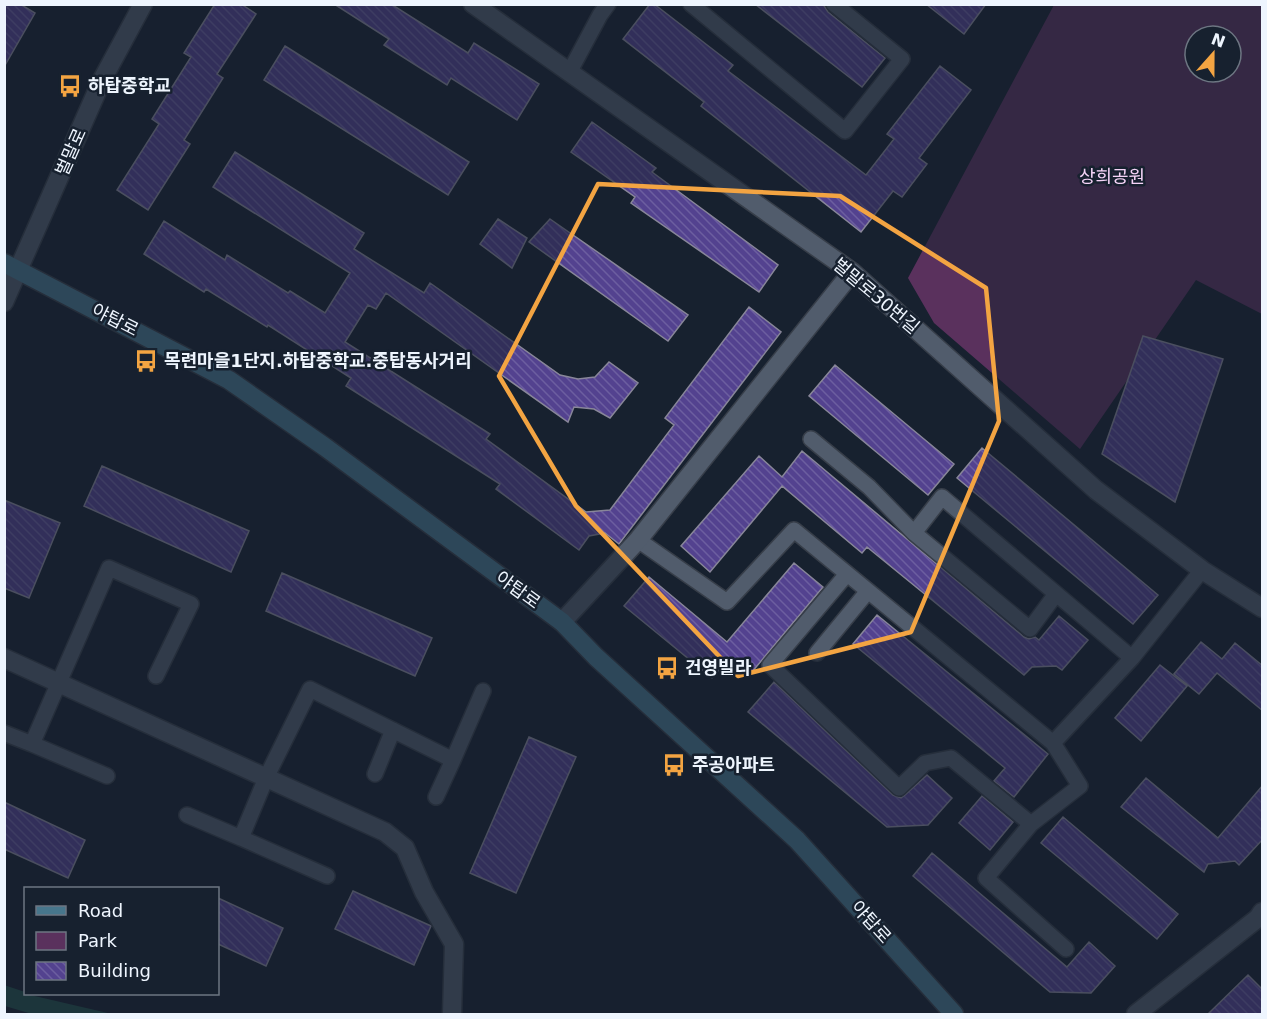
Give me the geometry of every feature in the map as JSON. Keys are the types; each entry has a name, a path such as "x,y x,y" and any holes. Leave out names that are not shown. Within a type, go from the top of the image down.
{"street":[{"name":"벌말로","path":"4,302 12,267 102,80 143,4"},
{"name":"벌말로30번길","path":"473,4 852,272 1096,490 1202,570 1263,608"},
{"name":"야탑로","path":"12,267 229,380 325,447 562,622 596,657 797,840 954,1014"},
{"path":"562,622 638,540 852,272"},
{"path":"4,658 385,832 405,848 424,892 454,944 452,1005"},
{"path":"1136,1014 1261,918"}],"lane":[{"path":"570,71 608,4"},
{"path":"691,4 845,131 902,59 834,4"},
{"path":"811,439 869,487 914,533 1030,629 1056,594"},
{"path":"914,533 942,497 1132,658"},
{"path":"638,540 727,602 794,530 1053,743 1080,786 1031,824 986,878 1066,949"},
{"path":"32,744 109,568 191,604 156,676"},
{"path":"1053,743 1132,658 1202,570"},
{"path":"847,574 770,665 899,788 925,763 951,758 1031,824"},
{"path":"817,653 868,591"},
{"path":"241,838 266,778 310,689 453,760"},
{"path":"436,797 483,691"},
{"path":"375,774 393,730"},
{"path":"4,732 107,776"},
{"path":"187,815 327,876"}],"highlighted area":[{"path":"598,184 840,196 986,288 999,421 911,632 738,676 576,506 499,376"}],"green space":[{"name":"상희공원","path":"1054,5 1262,5 1262,314 1196,280 1080,449 934,323 908,278"}],"shaded area":[{"path":"4,985 24,992 24,995 112,1014 32,1014 5,1006"}],"building":[{"path":"4,4 20,4 35,13 4,67"},
{"path":"215,4 241,4 256,14 217,74 223,78 184,140 190,144 148,210 117,190 159,124 152,119 191,57 184,53"},
{"path":"334,4 391,4 468,53 474,43 539,84 517,120 451,78 447,85 384,45 389,39"},
{"path":"650,4 654,4 733,65 728,71 866,175 894,139 887,134 940,66 971,90 919,158 927,164 902,197 893,191 861,232 701,106 704,102 623,39"},
{"path":"755,4 823,4 828,12 885,58 862,87"},
{"path":"926,4 986,4 964,34"},
{"path":"285,46 469,162 448,195 264,80"},
{"path":"592,122 656,168 652,172 778,265 759,292 631,203 635,197 571,152"},
{"path":"235,152 364,233 354,249 424,293 430,283 560,375 578,379 595,377 609,362 638,383 610,418 594,409 574,407 568,422 386,293 376,309 368,305 345,342 490,434 486,439 586,512 610,510 674,425 665,418 749,307 781,332 619,544 605,533 589,536 579,550 496,489 500,484 346,386 351,378 268,325 267,327 206,289 204,292 144,254 164,221 225,260 227,255 325,313 350,273 213,187"},
{"path":"498,219 527,238 512,268 480,244"},
{"path":"550,219 688,315 668,341 529,242"},
{"path":"1143,336 1223,359 1175,502 1102,454"},
{"path":"835,365 954,464 928,495 809,396"},
{"path":"982,448 1158,595 1133,624 957,478"},
{"path":"802,451 1024,637 1029,639 1035,637 1039,640 1059,616 1088,640 1062,670 1056,666 1032,667 1024,675 867,547 862,553 782,486 710,572 681,546 759,456 782,477"},
{"path":"102,466 249,531 231,572 84,506"},
{"path":"4,500 60,523 29,598 4,588"},
{"path":"794,563 823,587 752,672 747,667 720,669 712,678 624,606 649,577 727,642"},
{"path":"282,573 432,638 415,676 266,611"},
{"path":"877,615 1048,754 1014,797 994,781 1005,768 853,644"},
{"path":"1201,642 1222,659 1235,643 1263,666 1263,711 1217,673 1199,694 1174,674"},
{"path":"1160,665 1187,686 1141,741 1115,718"},
{"path":"774,682 893,795 901,798 927,775 952,798 928,825 887,827 748,712"},
{"path":"529,737 576,757 516,893 470,873"},
{"path":"1146,778 1218,838 1263,785 1263,839 1239,865 1235,861 1208,864 1204,872 1121,807"},
{"path":"982,796 1013,822 990,850 959,823"},
{"path":"4,802 85,840 68,878 4,849"},
{"path":"1063,817 1178,914 1157,939 1041,843"},
{"path":"932,853 1067,967 1089,942 1115,966 1091,993 1050,992 913,876"},
{"path":"353,891 431,926 414,965 335,929"},
{"path":"219,898 283,928 266,966 219,944"},
{"path":"1248,975 1263,990 1263,1014 1208,1014"}],"place":[{"name":"하탑중학교","path":"70,86"},
{"name":"목련마을1단지.하탑중학교.중탑동사거리","path":"146,361"},
{"name":"건영빌라","path":"667,668"},
{"name":"주공아파트","path":"674,765"}]}
